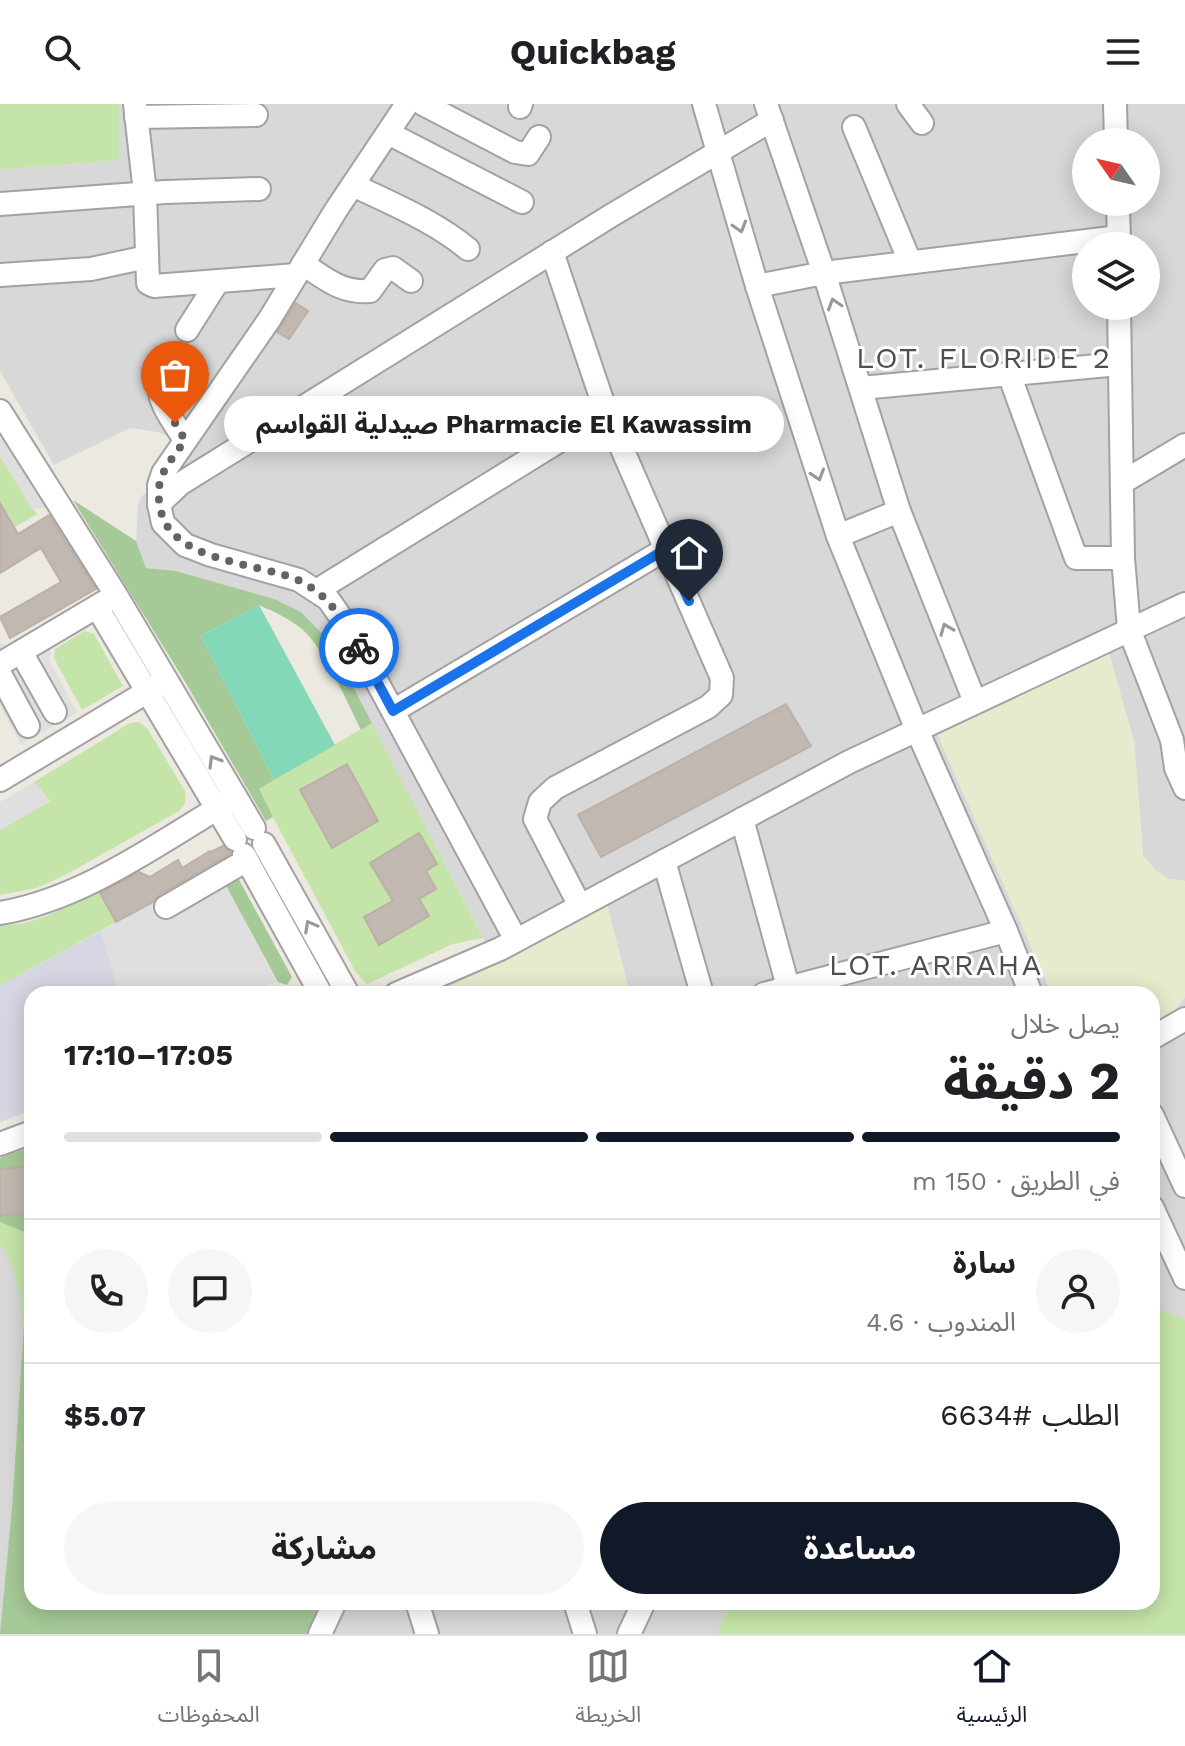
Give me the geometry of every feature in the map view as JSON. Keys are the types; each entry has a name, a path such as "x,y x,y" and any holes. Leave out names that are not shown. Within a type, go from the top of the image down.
{"street":[{"path":"407,104 261,331 163,473 159,485 159,504 163,523 185,545 299,580 328,599 347,626 516,940"},
{"path":"423,104 515,152 528,154 539,137"},
{"path":"704,104 757,286 838,536 917,730 1028,986"},
{"path":"908,104 922,123"},
{"path":"1115,104 1116,128"},
{"path":"256,115 136,110 145,193 147,281 151,286 300,270 352,292 370,291 385,270 393,268 411,281"},
{"path":"159,504 180,484 717,152 769,112 824,273 899,511 975,702"},
{"path":"854,127 910,262"},
{"path":"388,133 522,202"},
{"path":"353,185 420,217 468,249"},
{"path":"0,204 145,193 259,189"},
{"path":"757,286 824,273 910,262 1072,246"},
{"path":"552,252 606,412 722,678 721,695 708,707 555,788 540,802 535,819 580,906"},
{"path":"0,275 91,269 147,257"},
{"path":"187,330 218,281"},
{"path":"1119,320 1123,558 1129,629 1172,740 1176,768 1185,788"},
{"path":"177,354 160,380 159,392 185,440"},
{"path":"861,388 1119,364"},
{"path":"1009,374 1076,558 1123,558"},
{"path":"0,411 107,601 227,803 317,986"},
{"path":"316,591 606,412"},
{"path":"1123,482 1185,445"},
{"path":"838,536 899,511"},
{"path":"393,711 666,549"},
{"path":"0,664 107,601"},
{"path":"414,986 516,940 849,762 1185,604"},
{"path":"21,652 55,712"},
{"path":"0,674 28,726"},
{"path":"0,780 158,686"},
{"path":"0,913 42,902 83,885 227,803"},
{"path":"742,819 788,986"},
{"path":"166,907 249,845"},
{"path":"249,845 343,986"},
{"path":"664,861 700,986"},
{"path":"807,986 1006,931"},
{"path":"1160,1033 1185,1019"},
{"path":"1160,1132 1185,1186"},
{"path":"0,1144 24,1135"},
{"path":"1160,1224 1185,1278"},
{"path":"320,1634 331,1610"},
{"path":"420,1610 427,1634"},
{"path":"578,1610 585,1634"},
{"path":"629,1634 640,1610"}],"shaded area":[{"path":"119,104 1185,104 1185,881 1169,879 1155,870 1143,855 1134,741 935,729 1048,986 628,986 604,893 491,953 329,641 274,599 176,571 146,568 136,541 138,504 142,496 195,448 158,432 130,428 54,465 0,371 0,170 119,160"},
{"path":"4,435 49,507 32,509 0,456 0,438"},
{"path":"81,628 51,647 49,660 77,713 21,744 0,706 0,643 8,647"},
{"path":"34,782 50,801 0,830 0,802"},
{"path":"228,859 225,884 277,982 265,986 117,986 101,931"},
{"path":"101,931 117,986 24,986 24,1113 0,1122 0,986"},
{"path":"1185,997 1185,1319 1160,1312 1160,1022 1171,1016"},
{"path":"24,1149 24,1610 0,1634 0,1158"},
{"path":"331,1610 727,1610 716,1634 320,1634"}],"green space":[{"path":"0,104 119,104 119,160 0,170"},
{"path":"0,456 37,514 0,536"},
{"path":"73,500 136,541 146,568 176,571 274,599 301,612 329,641 372,723 361,730 319,650 303,630 288,619 259,605 201,636 274,780 259,789 273,817 266,821"},
{"path":"259,605 335,745 274,780 201,636"},
{"path":"84,631 94,634 123,686 82,710 54,658 55,649"},
{"path":"1106,642 1134,741 1143,855 1155,870 1169,879 1185,881 1185,997 1171,1016 1160,1022 1160,986 1048,986 935,729"},
{"path":"138,722 147,728 185,791 185,802 179,811 65,875 37,888 0,895 0,830 50,801 34,782 130,723"},
{"path":"372,723 483,938 453,944 367,984 355,971 258,789"},
{"path":"237,876 292,977 287,985 278,982 225,884"},
{"path":"98,890 116,922 0,986 0,926 47,916"},
{"path":"604,893 628,986 422,986"},
{"path":"24,1149 24,1232 0,1222 0,1158"},
{"path":"0,1222 24,1231 23,1330 20,1296 12,1266 0,1244"},
{"path":"1160,1311 1185,1319 1185,1634 716,1634 727,1610 1160,1610"},
{"path":"24,1325 24,1610 320,1610 309,1634 0,1634"}],"building":[{"path":"296,303 308,311 289,339 277,332"},
{"path":"0,503 18,534 49,515 96,589 10,638 0,617 61,582 41,548 0,573"},
{"path":"786,704 811,746 601,857 578,815"},
{"path":"347,764 378,821 332,848 300,790"},
{"path":"419,833 437,864 426,871 436,889 419,899 429,916 379,945 364,917 393,901 370,863"},
{"path":"223,846 230,854 116,922 100,893 139,872 150,877 178,860 182,868"},
{"path":"24,1166 24,1214 0,1215 0,1170"}],"way so far":[{"path":"175,423 185,440 163,473 159,485 163,523 185,545 299,580 328,599 359,648"}],"place":[{"name":"Pharmacie El Kawassim صيدلية القواسم","path":"175,423"}],"district":[{"name":"LOT. FLORIDE 2","path":"984,357"},
{"name":"LOT. ARRAHA","path":"936,964"}],"route":[{"path":"359,648 393,711 666,549 689,601"}]}
